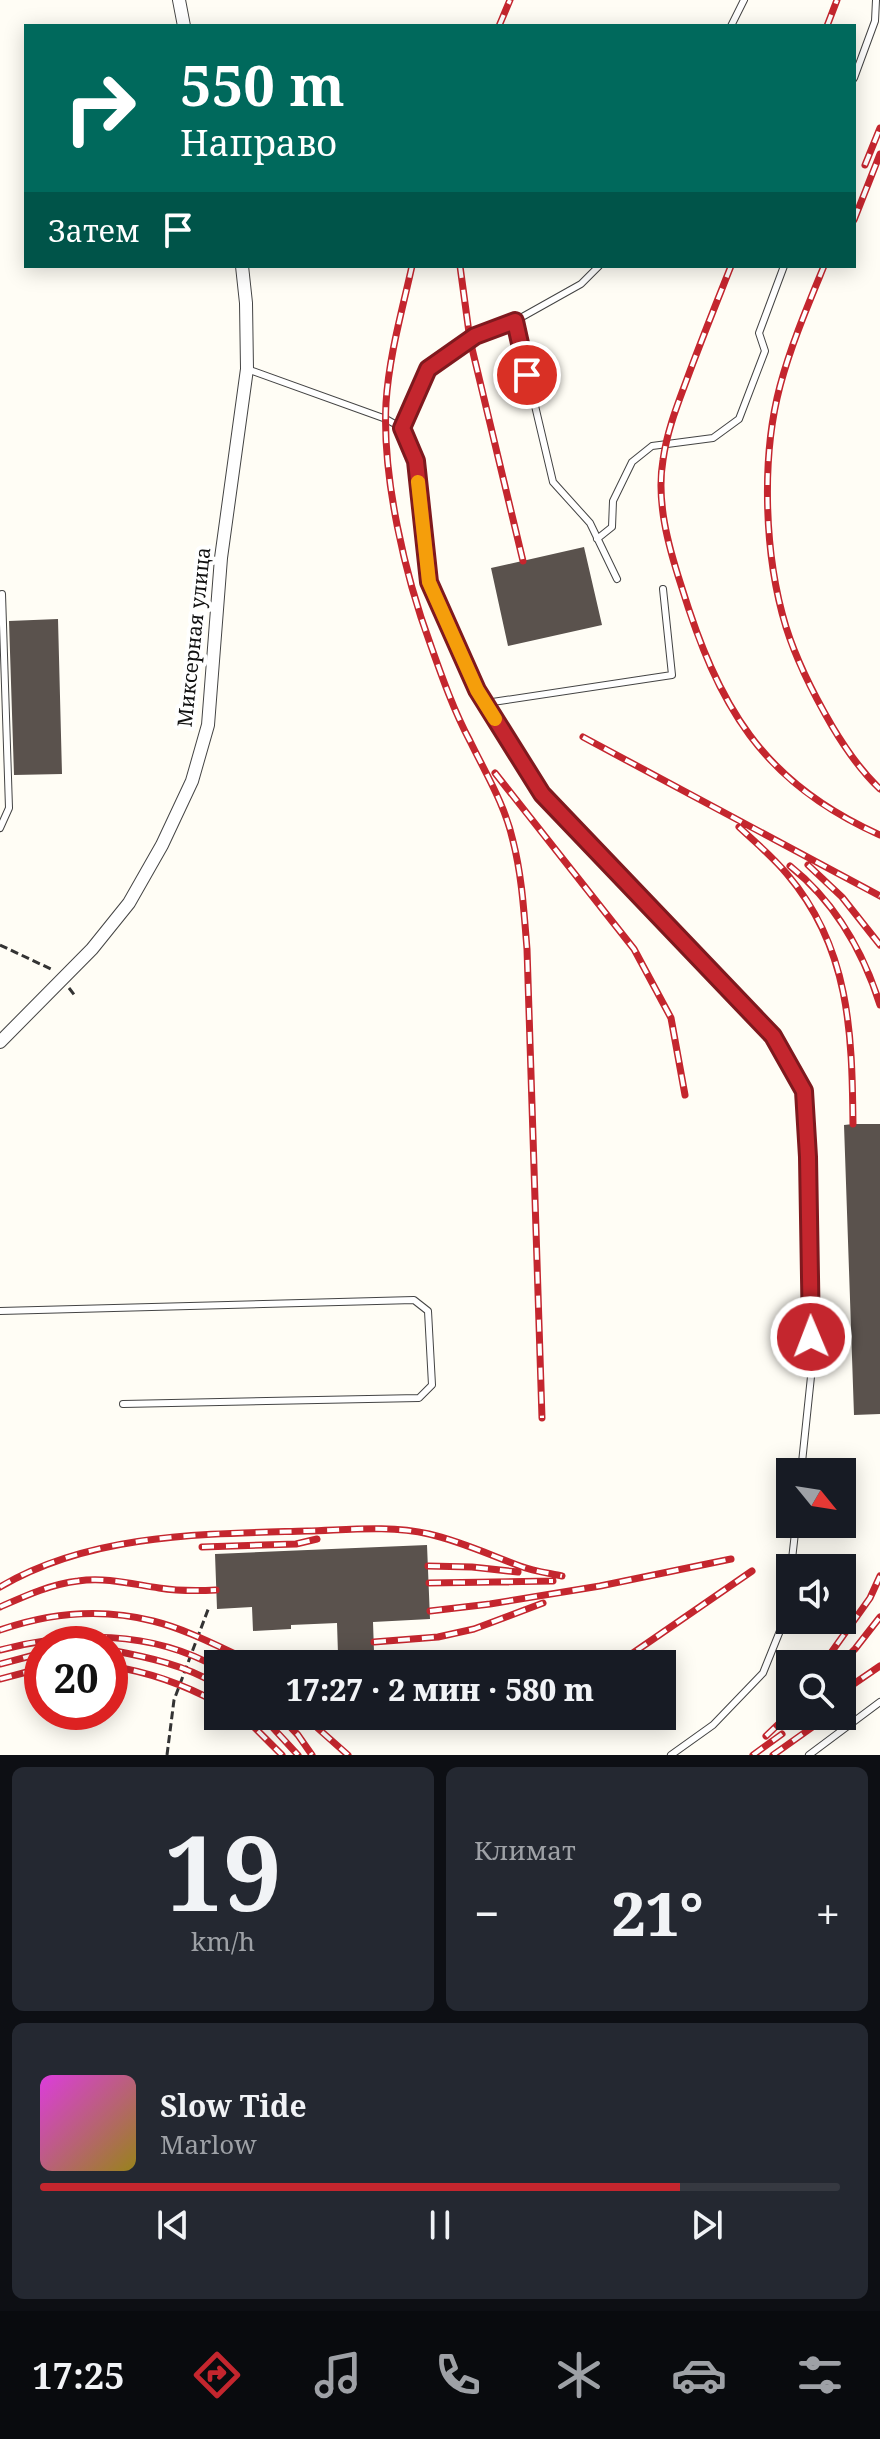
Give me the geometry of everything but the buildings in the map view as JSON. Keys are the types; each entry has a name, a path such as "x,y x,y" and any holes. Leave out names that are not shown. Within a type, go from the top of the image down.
{"street":[{"path":"179,0 184,24"},
{"name":"Миксерная улица","path":"0,1042 92,949 129,903 162,845 192,781 208,725 221,558 247,369 242,268"}],"lane":[{"path":"732,24 744,0"},
{"path":"856,73 875,21 876,0"},
{"path":"402,428 428,369 475,336 515,321 581,284 597,268"},
{"path":"597,539 612,527 613,501 632,462 652,446 713,438 739,419 765,351 759,333 783,268"},
{"path":"515,321 553,482 590,523 617,579"},
{"path":"247,369 386,419 402,428 416,461 429,582 477,690 542,794 773,1036 804,1091 812,1367 802,1458"},
{"path":"486,703 672,675 663,589"},
{"path":"0,828 9,808 2,594"},
{"path":"0,1311 414,1300 428,1311 432,1385 419,1398 123,1404"},
{"path":"671,1755 713,1725 763,1673 779,1634"},
{"path":"809,1755 880,1702"}],"path":[{"path":"0,945 52,967 76,997"},
{"path":"167,1755 174,1700 209,1607"}],"railway":[{"path":"500,24 510,0"},
{"path":"828,24 837,0"},
{"path":"865,165 880,128"},
{"path":"856,215 880,154"},
{"path":"412,268 388,385 388,462 397,526 421,618 464,730 505,815 519,868 527,949 542,1418"},
{"path":"460,268 470,340 523,561"},
{"path":"730,268 680,399 665,449 661,491 664,523 672,554 695,628 711,667 750,735 774,764 804,790 839,814 880,835"},
{"path":"823,268 789,355 774,414 768,475 769,538 779,599 801,666 842,743 880,789"},
{"path":"583,737 880,896"},
{"path":"495,773 634,949 671,1018 685,1095"},
{"path":"739,827 787,874 824,931 835,962 848,1024 853,1124"},
{"path":"808,865 842,897 880,945"},
{"path":"790,866 821,895 846,929 880,1005"},
{"path":"0,1587 35,1569 110,1546 228,1533 368,1529 429,1534 525,1568 562,1576"},
{"path":"202,1547 296,1544 317,1539"},
{"path":"430,1611 600,1586 731,1559"},
{"path":"428,1566 518,1572"},
{"path":"637,1650 752,1571"},
{"path":"833,1650 870,1598 880,1576"},
{"path":"0,1607 48,1588 88,1580 173,1590 216,1590"},
{"path":"429,1583 553,1581"},
{"path":"374,1642 438,1637 474,1629 543,1603"},
{"path":"0,1630 56,1616 114,1615 180,1629 227,1650"},
{"path":"854,1650 880,1617"},
{"path":"0,1650 55,1639 111,1638 166,1646 204,1662"},
{"path":"128,1654 179,1667 204,1678"},
{"path":"0,1664 24,1658"},
{"path":"856,1682 880,1666"},
{"path":"128,1670 166,1680 204,1696"},
{"path":"0,1679 24,1673"},
{"path":"766,1736 776,1726"},
{"path":"257,1730 282,1755"},
{"path":"275,1730 298,1755"},
{"path":"293,1730 312,1755"},
{"path":"320,1730 348,1755"},
{"path":"773,1755 808,1730"},
{"path":"753,1755 782,1734"}],"slow traffic":[{"path":"418,482 429,582 477,690 495,719"}],"route":[{"path":"527,375 515,321 475,336 428,369 402,428 416,461 429,582 477,690 542,794 773,1036 804,1091 811,1337"}]}
